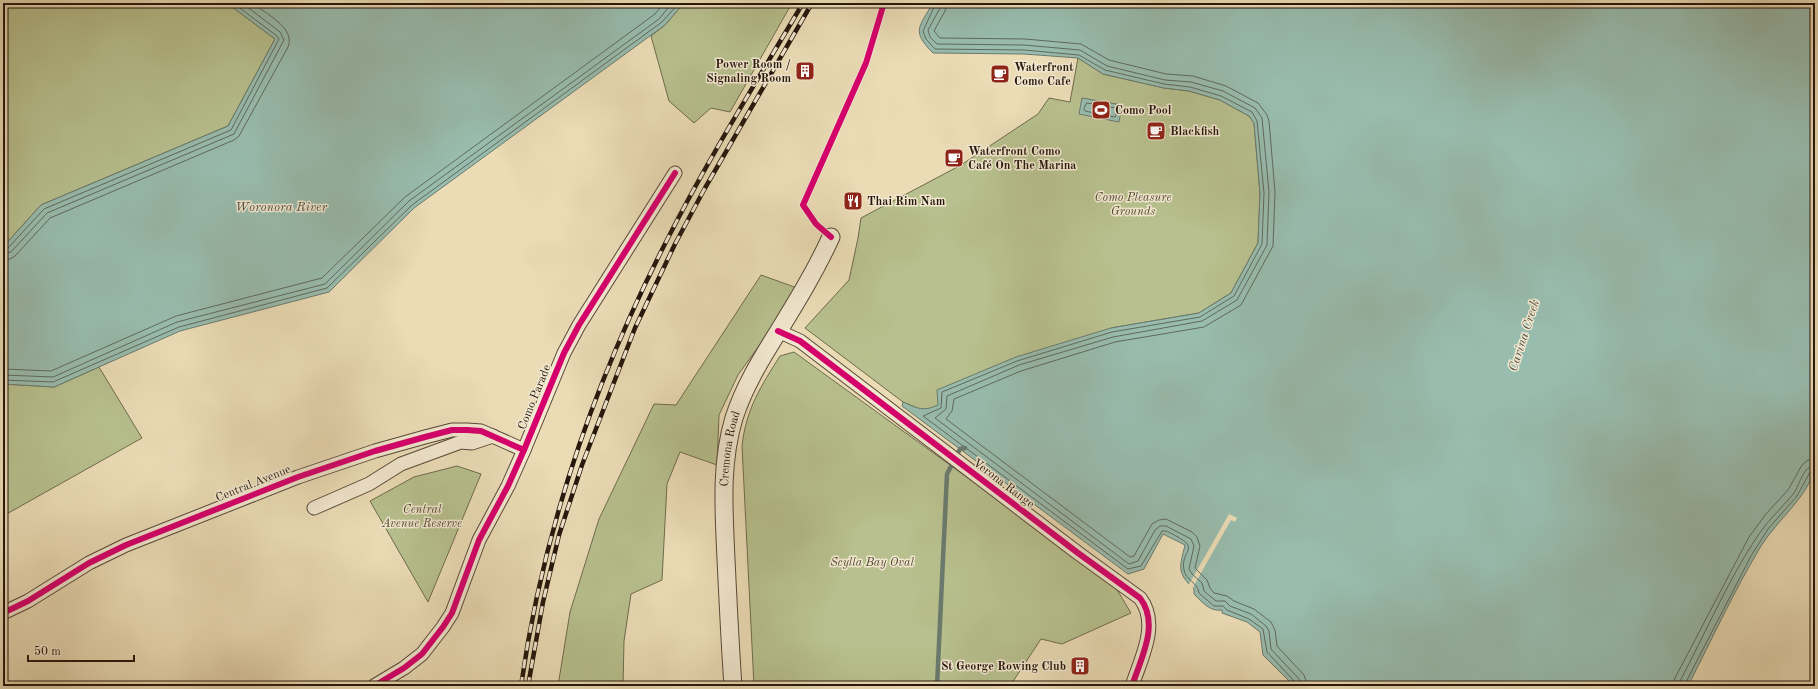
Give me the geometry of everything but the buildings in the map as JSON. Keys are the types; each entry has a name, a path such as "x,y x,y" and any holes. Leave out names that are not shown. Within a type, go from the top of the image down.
{"street":[{"name":"Como Parade","path":"374,686 404,668 422,654 434,640 452,613 479,540 508,486 564,353 579,325 675,173"},
{"name":"Cremona Road","path":"733,686 724,519 725,469 728,444 734,417 745,390 762,357 819,263 832,237"},
{"name":"Verona Range","path":"778,331 800,341 1078,553 1140,598 1145,604 1150,623 1132,686"},
{"name":"Central Avenue","path":"3,612 28,601 89,563 126,545 298,476 375,451 452,430 481,431 524,450"},
{"path":"314,508 369,484 401,464 460,442 472,443 493,436"}],"green space":[{"path":"3,3 227,3 275,39 228,126 41,205 3,247"},
{"path":"684,3 792,3 730,112 711,108 694,123 669,101 651,36 665,25"},
{"name":"Como Pleasure Grounds","path":"1078,58 1103,74 1164,88 1189,91 1220,100 1249,116 1254,123 1260,193 1258,243 1231,293 1199,313 1111,328 930,409 922,410 903,402 805,328 849,280 861,218 961,165 1038,114 1049,98 1070,102"},
{"path":"761,275 800,289 738,375 719,415 717,465 680,452 667,484 662,580 631,594 624,641 623,686 558,686 570,612 599,519 654,404 676,405"},
{"name":"Scylla Bay Oval","path":"794,352 1113,583 1131,613 1062,644 1041,639 1010,686 962,686 960,684 959,686 754,686 742,446 747,421 755,398 780,356"},
{"path":"99,367 142,438 3,516 3,384 54,387"},
{"name":"Central Avenue Reserve","path":"457,466 481,474 428,602 370,501 414,477"}],"water":[{"name":"Woronora River","path":"227,3 684,3 665,25 414,208 329,292 180,331 54,387 3,384 3,247 41,205 228,126 275,39"},
{"name":"Carina Creek","path":"933,3 1815,3 1815,470 1798,500 1768,536 1751,563 1688,686 1294,686 1263,655 1260,632 1247,622 1222,613 1222,610 1210,608 1194,594 1194,589 1184,578 1181,569 1185,545 1163,534 1144,569 1128,574 902,406 903,402 924,409 938,405 937,390 1016,357 1111,328 1199,313 1231,293 1258,243 1260,193 1254,123 1249,116 1220,100 1189,91 1164,88 1103,74 1078,58 1024,54 933,53 922,39 920,29 924,18"},
{"name":"Como Pool","path":"1082,98 1122,105 1119,122 1079,114"}],"pier":[{"path":"1229,514 1237,518 1235,522 1231,520 1192,589 1188,586"}],"waterway":[{"path":"937,686 947,474 960,449 965,448"}],"railway":[{"path":"521,686 543,570 558,513 575,457 617,347 667,240 699,180 803,3"},
{"path":"528,686 543,602 559,535 582,465 635,328 675,244 705,188 812,3"}],"cycle path":[{"path":"831,237 816,224 803,205 866,63 884,3"},
{"path":"374,686 404,668 422,654 452,613 479,540 508,486 564,353 579,325 675,173"},
{"path":"778,331 800,341 1078,553 1140,598 1146,608 1149,630 1144,653 1132,686"},
{"path":"3,613 28,601 89,563 126,545 298,477 375,451 452,430 481,431 524,450"}],"place":[{"name":"Power Room / Signaling Room","path":"805,71"},
{"name":"Waterfront Como Cafe","path":"1000,74"},
{"name":"Como Pool","path":"1101,110"},
{"name":"Blackfish","path":"1156,131"},
{"name":"Waterfront Como Café On The Marina","path":"954,158"},
{"name":"Thai Rim Nam","path":"853,201"},
{"name":"St George Rowing Club","path":"1080,666"}]}
